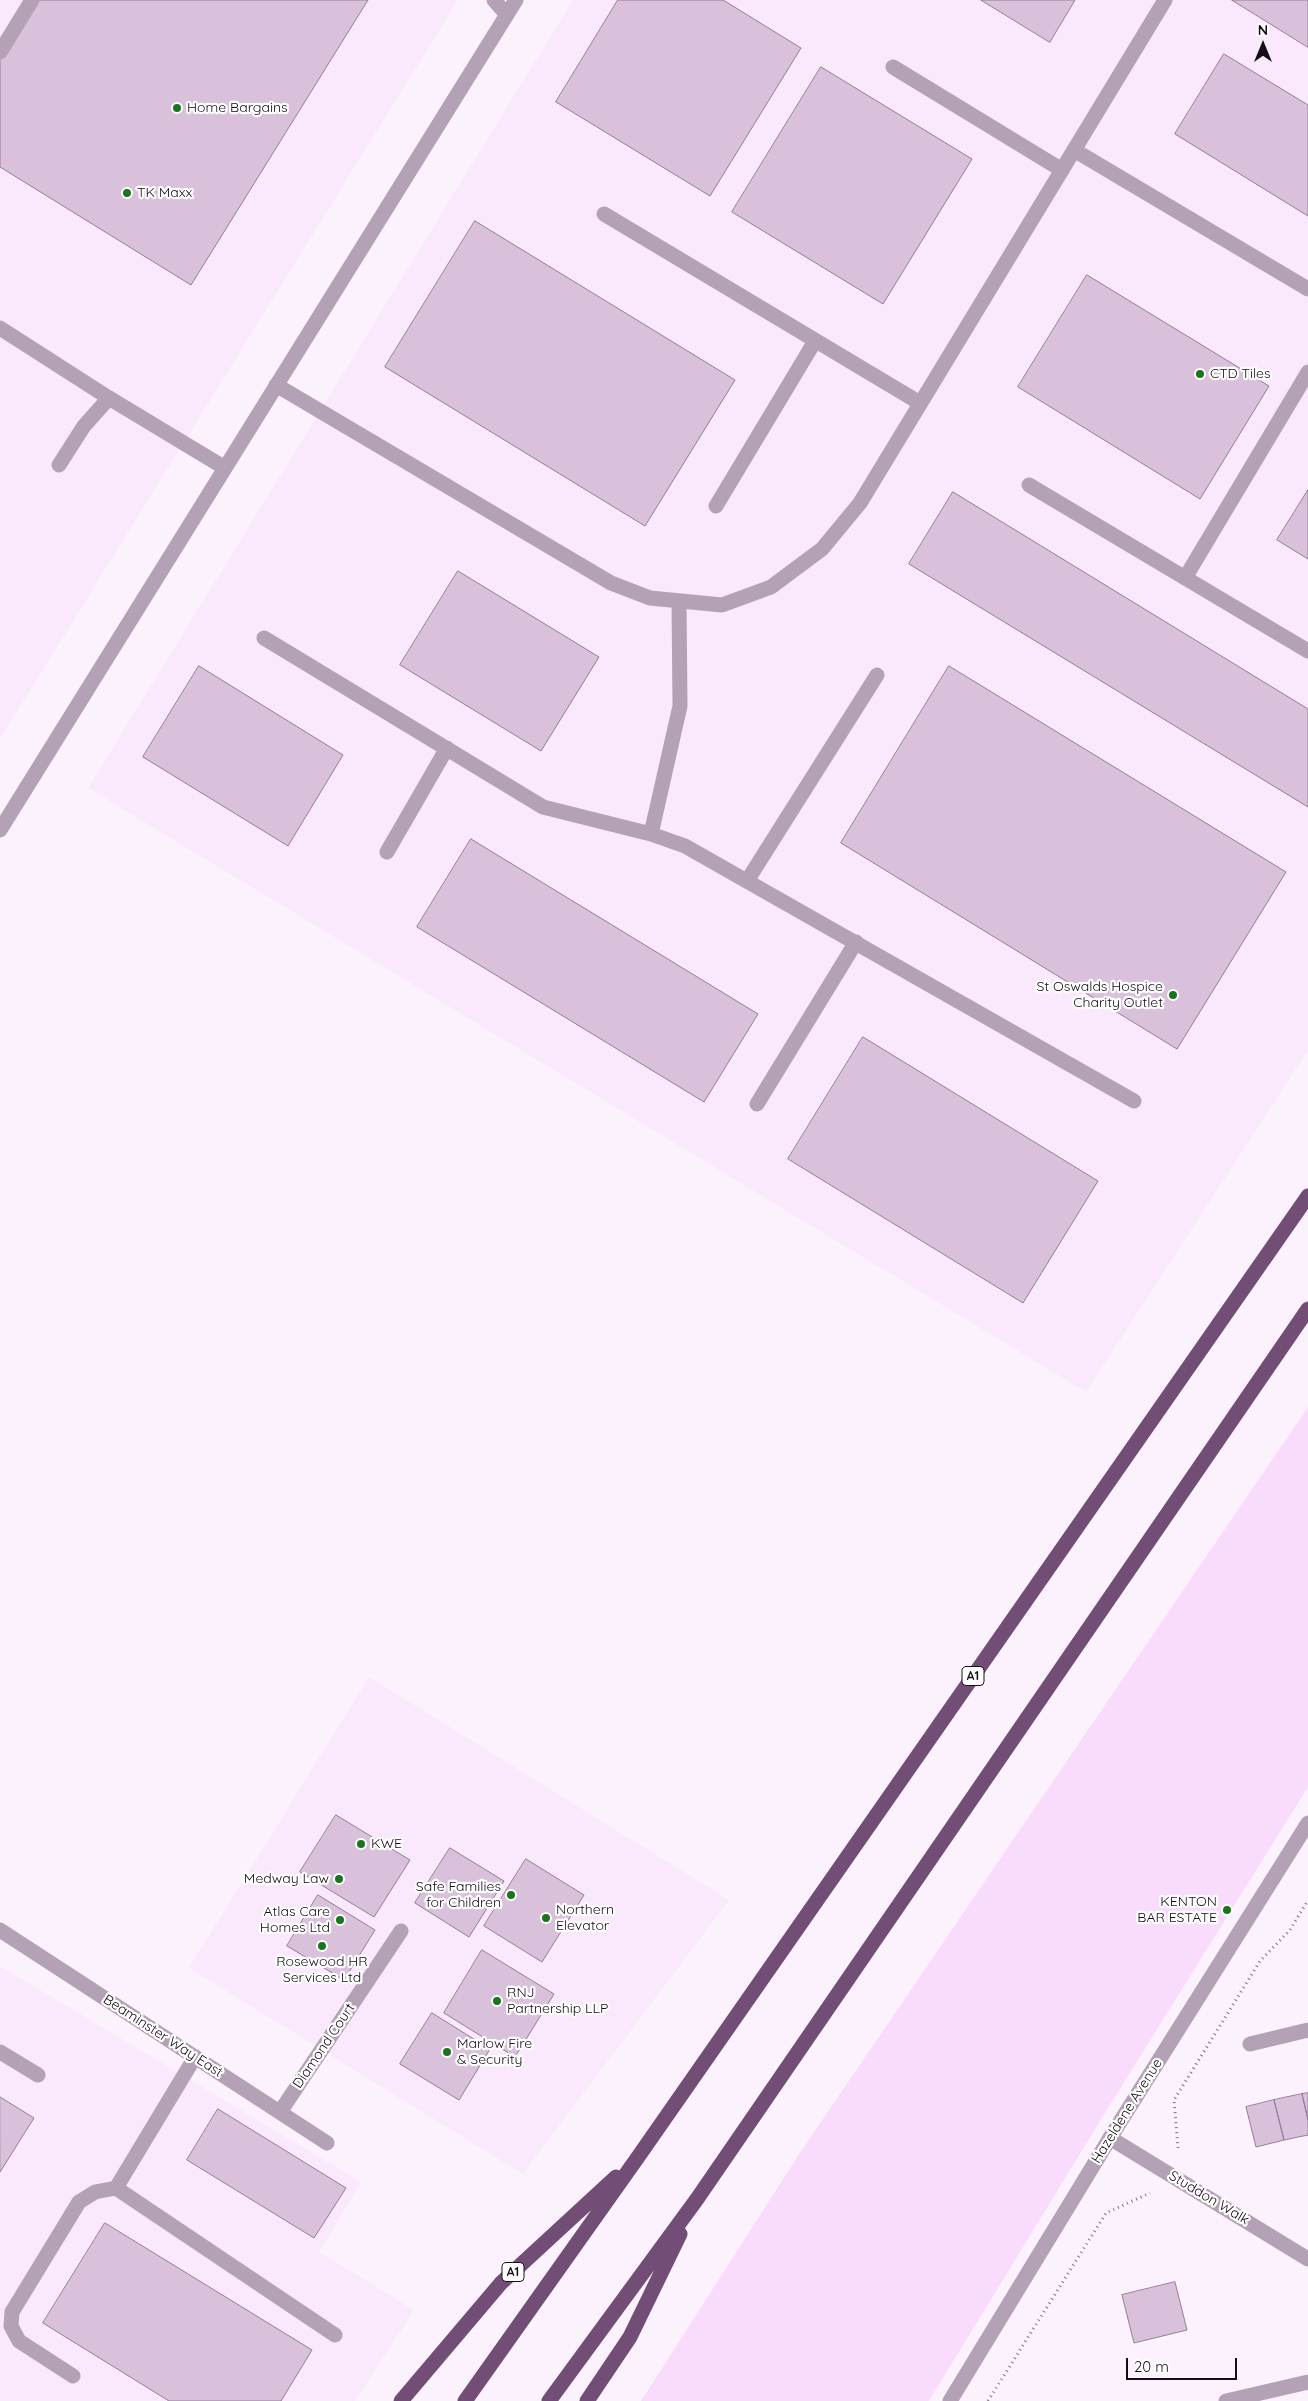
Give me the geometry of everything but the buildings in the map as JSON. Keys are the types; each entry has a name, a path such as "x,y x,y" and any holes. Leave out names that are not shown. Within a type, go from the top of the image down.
{"highway":[{"name":"A1","path":"465,2401 638,2157 1308,1196"},
{"path":"549,2401 697,2199 1308,1309"},
{"name":"A1","path":"401,2401 501,2283 638,2157"},
{"path":"587,2401 630,2337 697,2199"}],"street":[{"path":"0,52 32,0"},
{"path":"494,0 507,15"},
{"path":"0,830 516,0"},
{"path":"276,385 611,583 650,598 722,605 771,586 822,549 860,503 1165,0"},
{"path":"893,67 1062,170"},
{"path":"1074,150 1308,290"},
{"path":"604,214 920,403"},
{"path":"0,328 109,398 225,468"},
{"path":"716,506 815,340"},
{"path":"1185,578 1308,372"},
{"path":"59,465 84,426 109,398"},
{"path":"1029,485 1308,651"},
{"path":"651,834 680,706 679,602"},
{"path":"264,638 543,807 651,834 685,846 1134,1102"},
{"path":"747,881 877,675"},
{"path":"387,852 448,748"},
{"path":"757,1104 856,942"},
{"name":"Hazeldene Avenue","path":"950,2401 1110,2138 1308,1823"},
{"name":"Beaminster Way East","path":"0,1930 327,2143"},
{"name":"Diamond Court","path":"280,2112 401,1931"},
{"path":"1250,2044 1308,2030"},
{"path":"0,2052 38,2076"},
{"path":"116,2188 195,2057"},
{"name":"Studdon Walk","path":"1110,2138 1308,2258"},
{"path":"73,2376 19,2341 11,2326 12,2312 79,2202 96,2192 116,2188 335,2335"},
{"path":"1226,2401 1308,2382"}],"shaded area":[{"path":"0,0 458,0 0,739"},
{"path":"573,0 1308,0 1308,1050 1086,1392 88,788"},
{"path":"1308,1407 1308,1787 1100,2121 929,2401 641,2401 801,2151"},
{"path":"369,1677 729,1900 523,2174 189,1968"},
{"path":"0,1966 361,2182 319,2252 414,2310 355,2401 0,2401"}],"place":[{"name":"Home Bargains","path":"177,108"},
{"name":"TK Maxx","path":"127,193"},
{"name":"CTD Tiles","path":"1200,374"},
{"name":"St Oswalds Hospice Charity Outlet","path":"1173,995"},
{"name":"KWE","path":"361,1844"},
{"name":"Medway Law","path":"339,1879"},
{"name":"Safe Families for Children","path":"511,1895"},
{"name":"KENTON BAR ESTATE","path":"1227,1910"},
{"name":"Northern Elevator","path":"546,1918"},
{"name":"Atlas Care Homes Ltd","path":"340,1920"},
{"name":"Rosewood HR Services Ltd","path":"322,1946"},
{"name":"RNJ Partnership LLP","path":"497,2001"},
{"name":"Marlow Fire & Security","path":"447,2052"}]}
